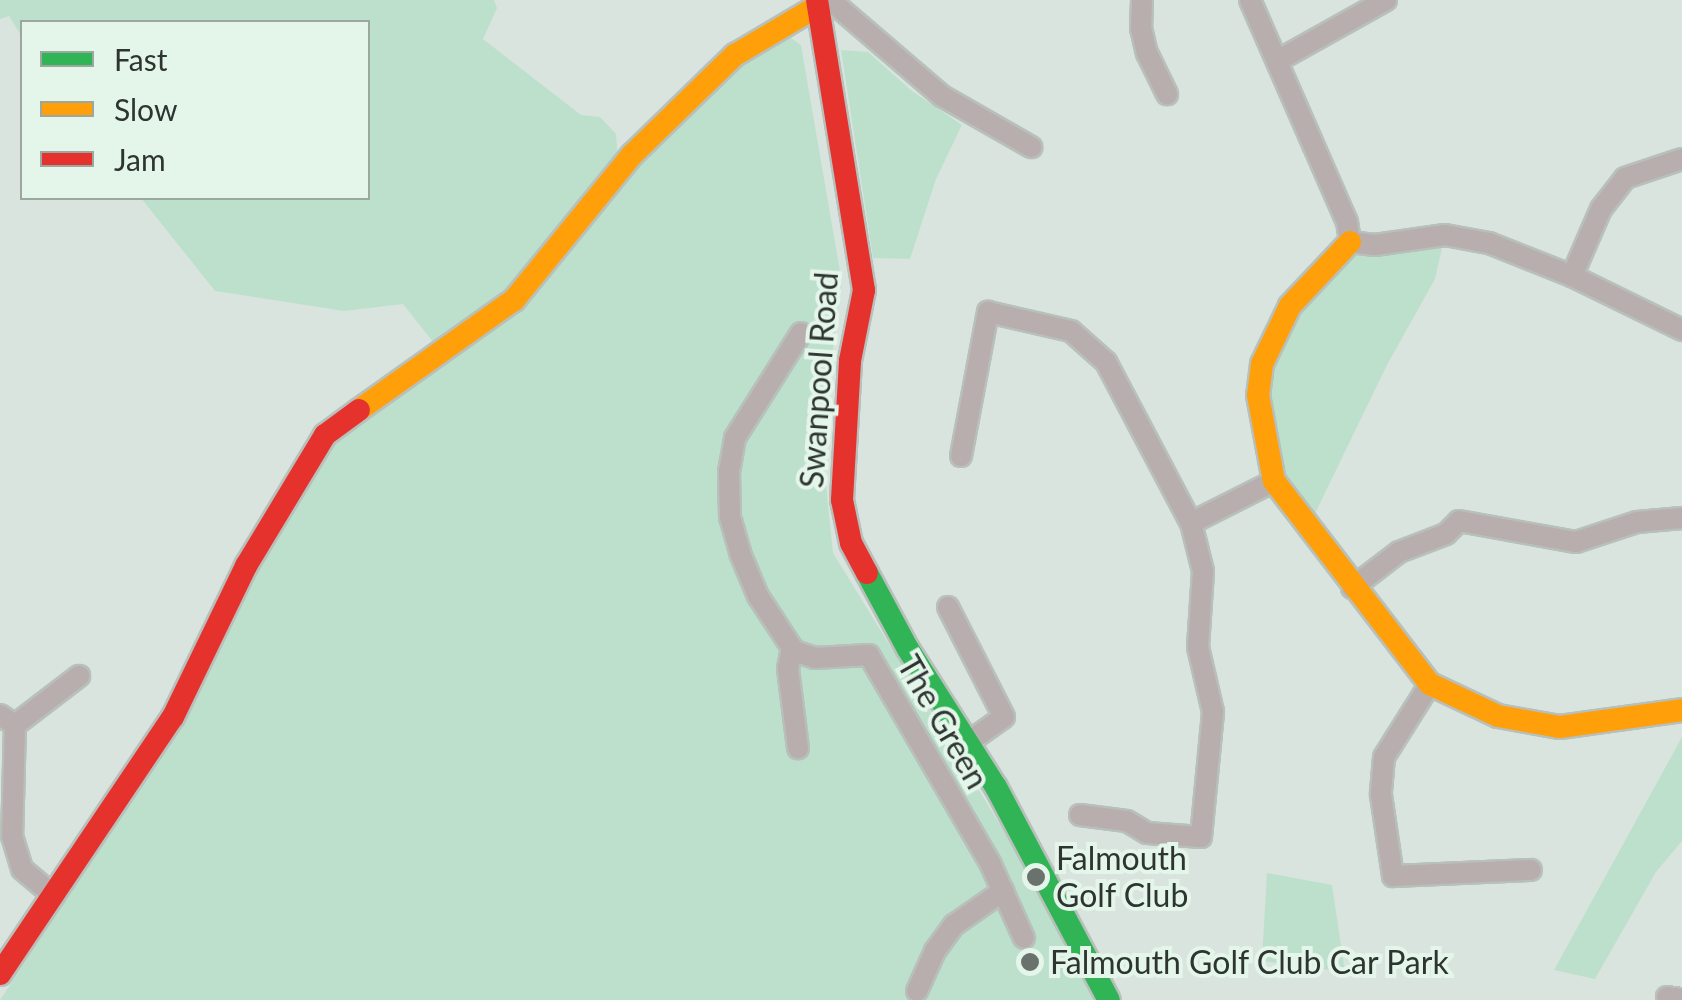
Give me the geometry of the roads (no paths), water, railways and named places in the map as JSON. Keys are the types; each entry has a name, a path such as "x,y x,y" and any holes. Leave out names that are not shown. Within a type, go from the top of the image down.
{"street":[{"path":"1142,0 1141,28 1147,52 1167,94"},
{"path":"1250,0 1348,222 1350,242 1290,306 1262,364 1258,394 1262,441 1274,481 1352,588 1430,684 1498,716 1560,727 1682,710"},
{"path":"1277,61 1386,0"},
{"path":"0,974 172,717 246,566 324,435 514,300 632,156 735,56 822,2 942,96 1031,148"},
{"name":"Swanpool Road","path":"822,2 864,290 850,361 842,500 857,561 969,742 1109,1000"},
{"path":"1572,276 1601,209 1625,178 1682,159"},
{"path":"1350,242 1375,245 1445,234 1489,243 1572,276 1682,330"},
{"path":"962,456 988,312 1071,331 1106,362 1191,523 1203,571 1198,647 1214,712 1201,836 1147,832 1127,821 1080,815"},
{"path":"798,748 788,669 792,648 758,596 740,553 730,517 729,472 735,438 801,333"},
{"path":"1191,523 1274,481"},
{"path":"1352,588 1399,552 1446,534 1459,521 1576,542 1637,522 1682,518"},
{"path":"948,607 1004,718 969,742"},
{"name":"The Green","path":"792,648 815,658 869,655 1003,891 1024,938"},
{"path":"54,896 22,869 12,836 6,813 8,720 78,676"},
{"path":"1430,684 1384,757 1381,796 1393,876 1531,870"},
{"path":"917,991 935,951 954,926 1003,891"}],"place":[{"name":"Falmouth Golf Club","path":"1036,877"},
{"name":"Falmouth Golf Club Car Park","path":"1030,962"}]}
